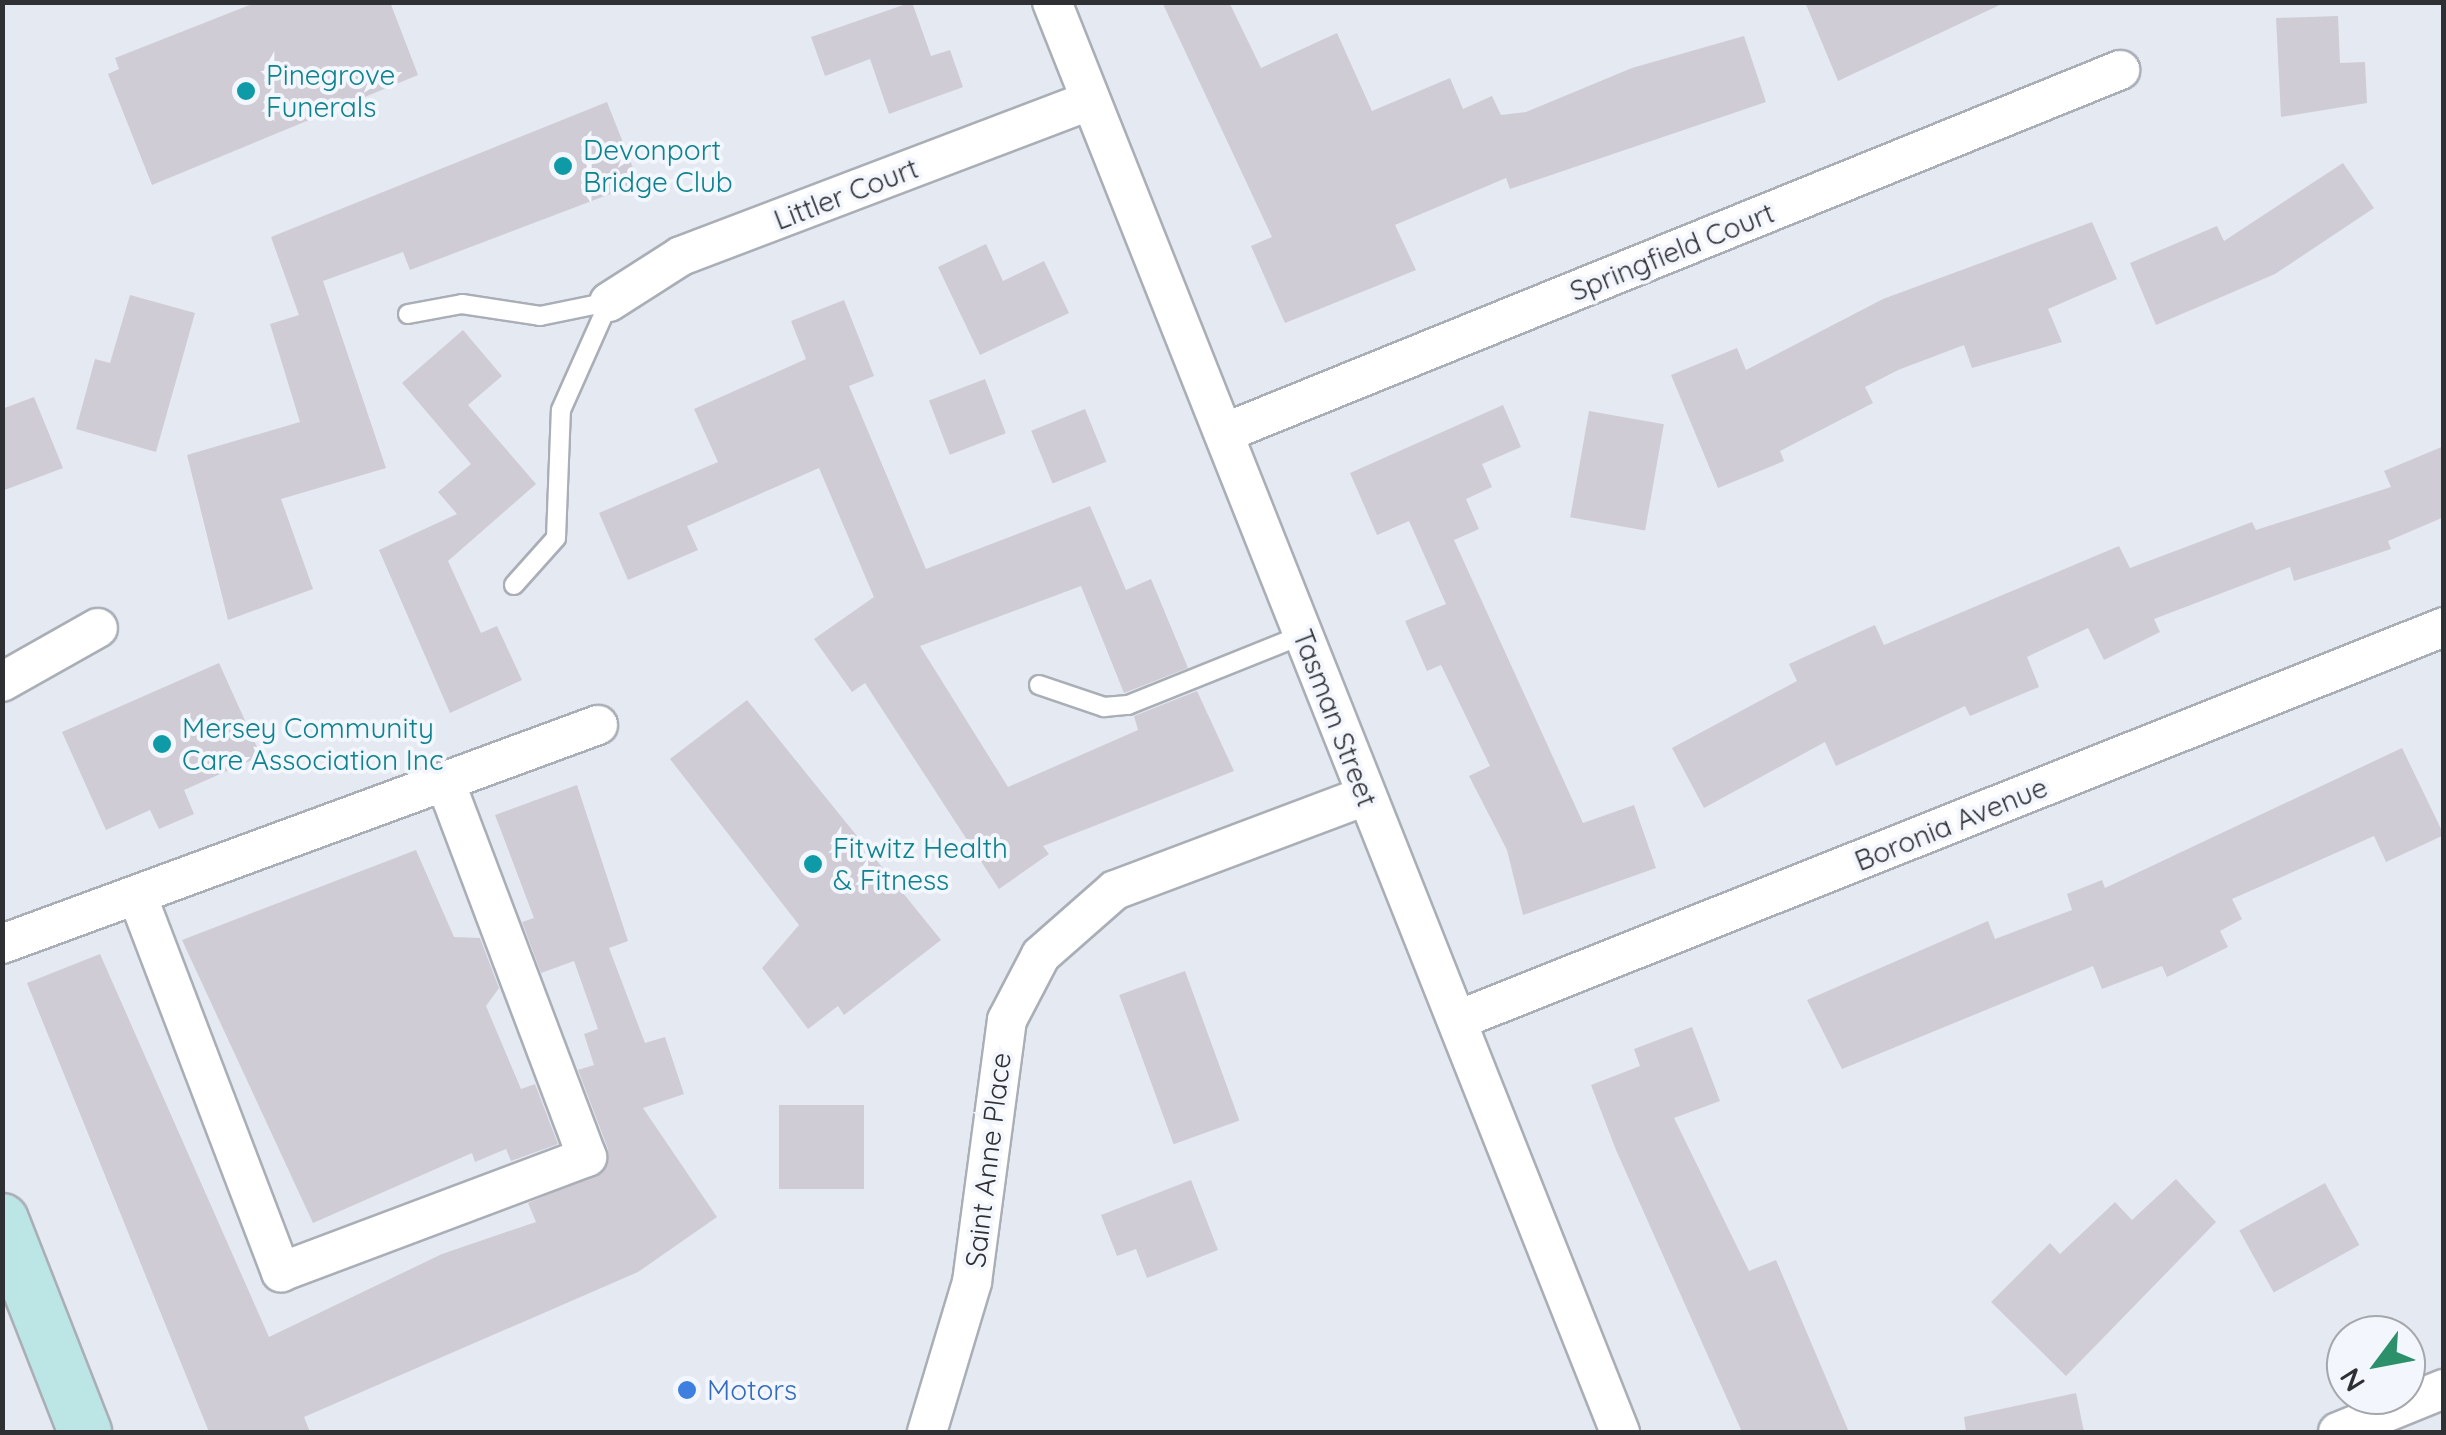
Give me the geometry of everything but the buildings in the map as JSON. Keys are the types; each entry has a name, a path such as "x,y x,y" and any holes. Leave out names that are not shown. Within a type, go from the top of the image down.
{"main road":[{"path":"2,1220 85,1432"}],"street":[{"name":"Tasman Street","path":"1052,2 1620,1432"},
{"name":"Springfield Court","path":"1224,433 2120,70"},
{"name":"Littler Court","path":"609,302 681,256 1090,101"},
{"name":"Boronia Avenue","path":"1458,1020 2444,626"},
{"path":"2,682 98,628"},
{"path":"2,944 598,726"},
{"path":"137,895 280,1272 588,1156 445,782"},
{"name":"Saint Anne Place","path":"927,1432 972,1282 1006,1020 1041,955 1115,890 1365,796"},
{"path":"2338,1432 2444,1389"}],"lane":[{"path":"408,314 462,304 540,316 609,302"},
{"path":"514,585 556,538 561,410 609,302"},
{"path":"1039,686 1104,707 1128,704 1302,635"}],"place":[{"name":"Pinegrove Funerals","path":"246,91"},
{"name":"Devonport Bridge Club","path":"563,166"},
{"name":"Mersey Community Care Association Inc","path":"162,744"},
{"name":"Fitwitz Health & Fitness","path":"813,864"},
{"name":"Motors","path":"687,1390"}]}
